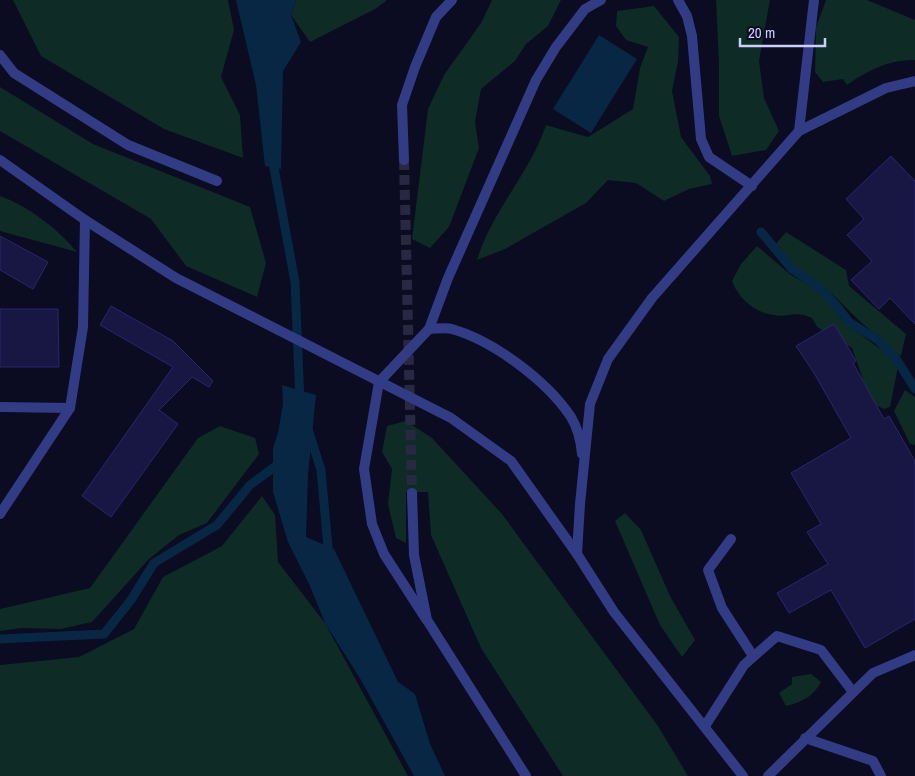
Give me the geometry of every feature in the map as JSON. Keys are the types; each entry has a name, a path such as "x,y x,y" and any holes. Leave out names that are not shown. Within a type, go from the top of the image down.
{"street":[{"path":"404,160 402,105 415,66 436,17 452,0"},
{"path":"526,776 384,554 372,524 364,469 379,382 429,329 452,270 536,80 556,47 585,10 601,0"},
{"path":"678,0 687,16 692,36 701,139 709,157 752,186"},
{"path":"799,131 814,0"},
{"path":"0,55 14,73 128,145 217,181"},
{"path":"577,554 590,404 608,359 652,298 799,131 886,88 915,81"},
{"path":"0,160 86,220 176,278 451,418 511,461 577,554 614,612 743,776"},
{"path":"0,514 70,408 83,327 86,220"},
{"path":"429,329 451,329 496,349 542,382 572,418 581,442 584,468"},
{"path":"0,407 70,408"},
{"path":"412,493 414,555 427,620"},
{"path":"731,539 708,570 722,608 754,656"},
{"path":"705,726 744,665 777,636 821,650 853,692"},
{"path":"768,776 873,673 915,655"},
{"path":"805,738 873,761 881,776"}],"green space":[{"path":"13,0 228,0 234,30 221,77 240,115 243,158 164,129 41,56"},
{"path":"296,0 387,0 375,9 310,42 291,15"},
{"path":"492,0 561,0 548,26 526,44 515,61 481,89 475,122 479,148 449,227 430,248 412,239 428,109 444,75 481,23"},
{"path":"716,0 770,0 759,61 764,98 779,131 766,150 732,156 719,116"},
{"path":"826,0 867,0 915,20 915,60 887,64 847,85 843,79 823,82 815,72 816,27"},
{"path":"654,6 679,37 678,62 672,91 681,137 710,176 712,184 689,189 664,201 636,183 608,180 586,203 505,249 477,260 491,225 530,160 546,125 588,137 633,109 640,68 648,47 626,40 616,26 617,11"},
{"path":"0,87 93,144 250,207 266,263 257,297 186,266 151,219 0,131"},
{"path":"0,196 11,200 42,219 77,252 0,231"},
{"path":"786,232 846,270 849,286 906,334 901,356 891,351 878,335 862,323 826,289 785,259 775,245"},
{"path":"757,246 791,275 816,289 830,302 845,323 890,356 898,367 890,407 884,409 871,403 852,348 817,327 812,318 796,314 779,316 766,314 753,308 742,298 732,281 741,264"},
{"path":"905,390 915,397 915,445 910,444 894,411"},
{"path":"406,421 432,438 502,514 658,726 688,776 563,776 481,648 431,535 428,492 406,492 406,543 396,538 388,504 392,469 382,452 387,426"},
{"path":"220,426 255,438 259,454 207,523 179,535 149,559 92,622 61,629 21,628 0,631 0,609 90,588 198,438"},
{"path":"262,496 275,515 278,562 325,623 408,776 0,776 0,665 79,657 134,629 163,577 222,546"},
{"path":"625,513 641,530 670,596 695,640 682,657 660,625 615,521"},
{"path":"811,674 821,682 818,687 806,698 786,706 779,693 792,684 792,677"}],"water":[{"path":"236,0 296,0 291,15 301,42 283,71 281,169 265,166 256,85"},
{"path":"599,35 637,59 591,133 553,109"},
{"path":"282,385 316,395 308,475 306,537 334,549 398,682 415,694 430,744 445,776 414,776 361,680 325,623 310,586 288,542 273,492 273,448 278,433 283,404"}],"building":[{"path":"891,156 915,181 915,324 890,298 879,309 851,280 872,261 847,235 864,219 846,199"},
{"path":"0,236 48,262 33,289 0,270"},
{"path":"111,306 173,341 213,381 209,387 192,377 159,410 178,424 111,517 82,496 173,367 100,325"},
{"path":"0,309 58,309 59,367 0,367"},
{"path":"834,324 856,361 853,363 884,419 889,416 915,461 915,619 865,648 831,590 789,613 777,593 828,564 807,532 821,524 791,473 851,438 814,373 796,346"}],"waterway":[{"path":"272,157 295,282 300,402"},
{"path":"761,232 792,269 819,287 849,322 878,340 897,360 915,389"},
{"path":"308,429 321,470 329,558"},
{"path":"0,639 104,634 131,600 154,563 217,525 250,485 281,462"}],"tunnel":[{"path":"404,160 412,493"}]}
